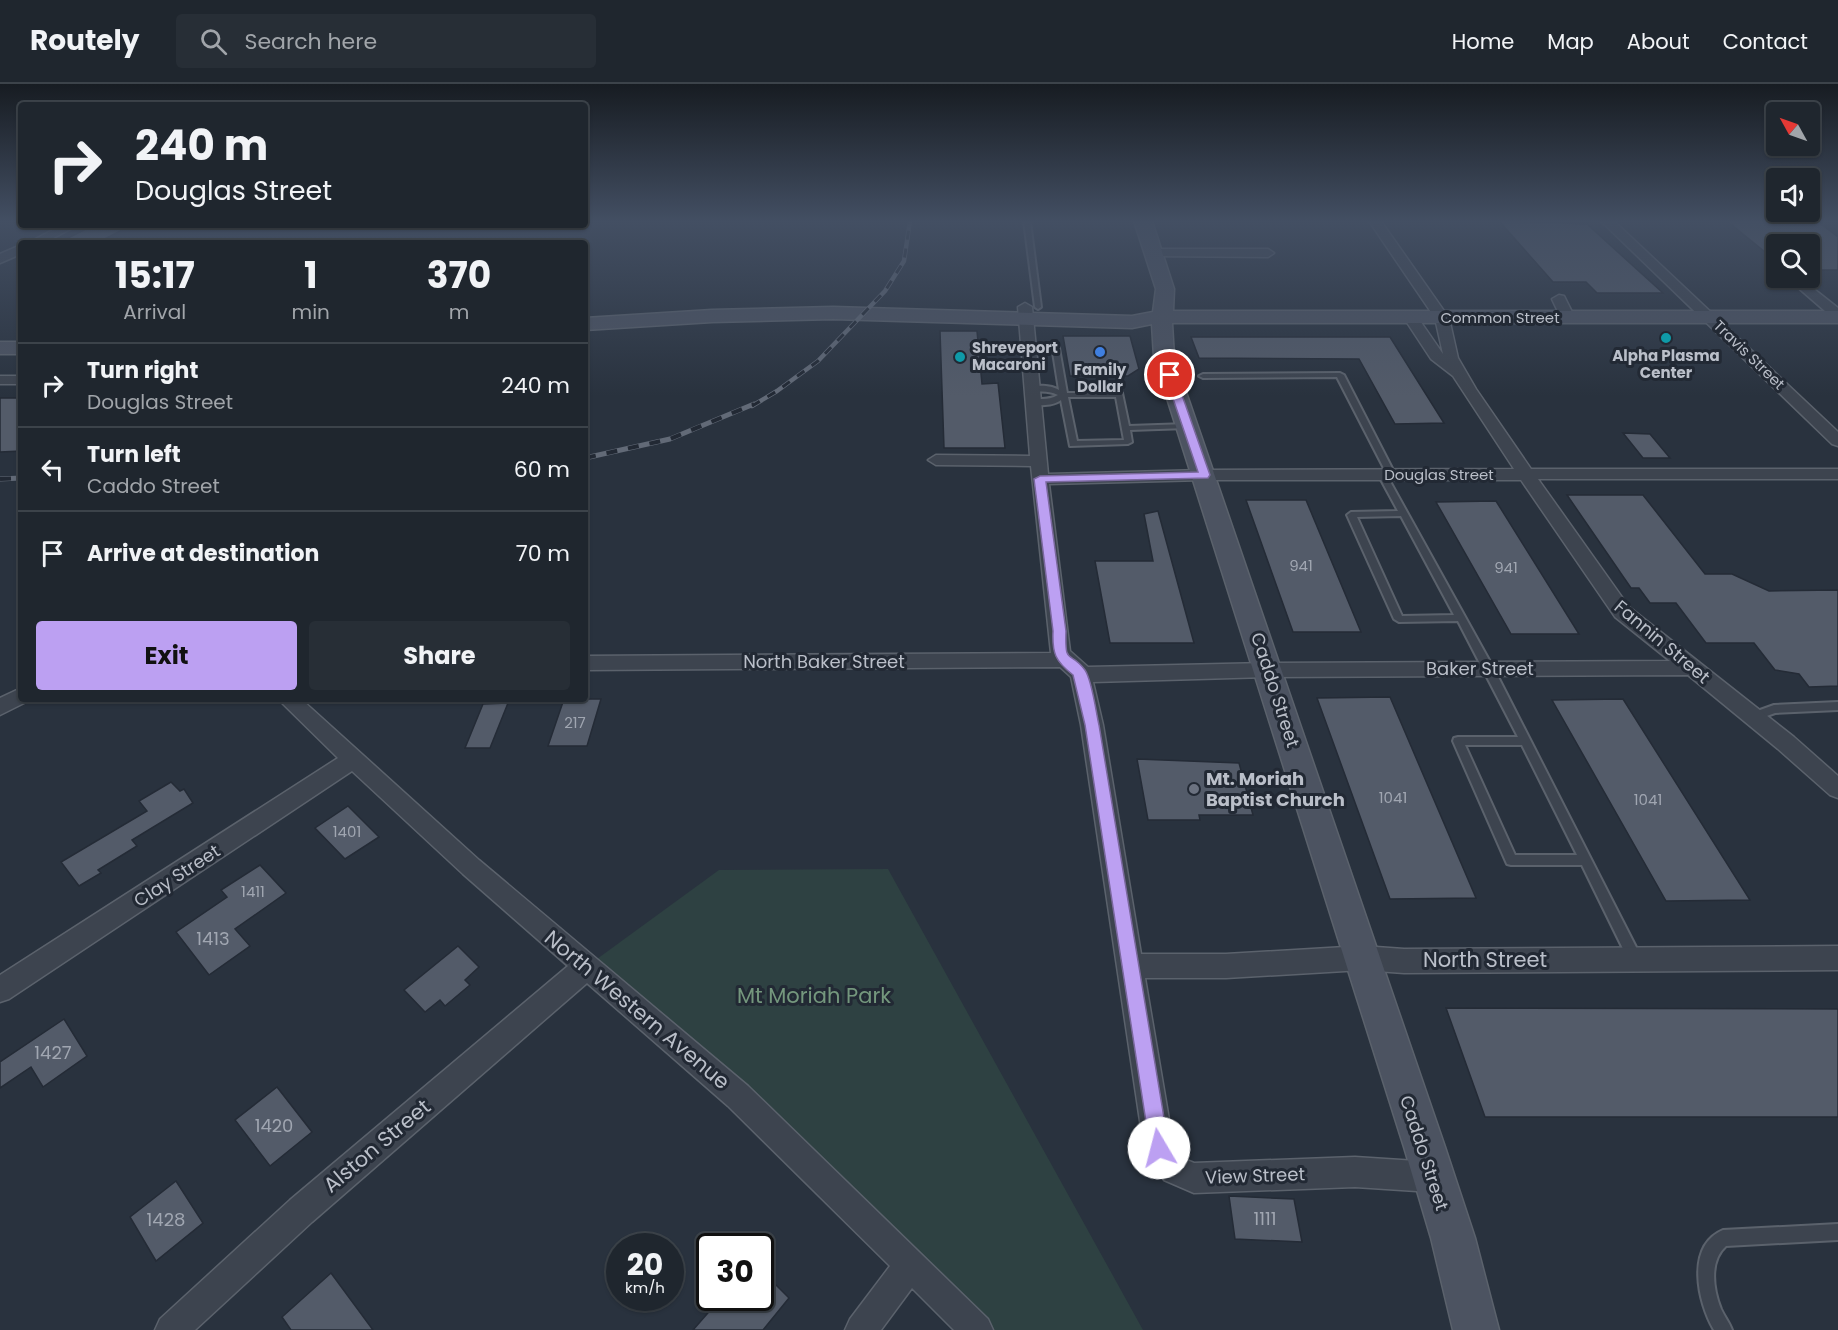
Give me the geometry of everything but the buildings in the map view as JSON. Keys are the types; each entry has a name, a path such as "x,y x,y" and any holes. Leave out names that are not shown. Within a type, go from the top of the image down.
{"main road":[{"name":"Caddo Street","path":"1162,279 1165,289 1161,338 1164,357 1269,670 1465,1278 1476,1330"},
{"path":"588,310 772,300 895,300 1029,311"},
{"path":"588,324 767,314 1029,311"},
{"name":"Common Street","path":"1029,311 1132,322 1161,317 1710,318 1838,316"},
{"path":"0,348 18,348"},
{"path":"0,363 18,363"},
{"path":"1465,1278 1483,1330"}],"street":[{"name":"Fannin Street","path":"1415,279 1442,318 1451,358 1459,374 1609,596 1623,612 1838,789"},
{"name":"Travis Street","path":"1669,279 1838,441"},
{"path":"1805,288 1838,316"},
{"path":"1559,299 1568,318"},
{"name":"View Street","path":"1029,311 1032,395 1039,470 1060,631 1059,651 1071,668 1103,782 1112,853 1132,966 1159,1148 1174,1170 1194,1178 1355,1172 1432,1177"},
{"name":"Fannin Street","path":"1411,318 1436,356 1459,374"},
{"path":"0,380 18,380"},
{"name":"Douglas Street","path":"936,460 1039,470 1204,475 1838,474"},
{"name":"North Baker Street","path":"588,663 1269,670"},
{"name":"Baker Street","path":"1269,670 1691,668"},
{"path":"0,707 18,698"},
{"name":"North Western Avenue","path":"291,702 352,760 586,968 730,1089 977,1330"},
{"name":"Clay Street","path":"0,990 352,760"},
{"name":"North Street","path":"1132,966 1226,966 1362,958 1404,961 1838,958"},
{"name":"Alston Street","path":"171,1330 301,1211 586,968"},
{"path":"861,1330 910,1265"}],"lane":[{"path":"1028,279 1029,311"},
{"path":"1032,395 1052,390 1064,395 1119,395 1128,442 1124,444 1073,444 1064,395 1054,348"},
{"path":"1203,376 1340,375 1404,513 1489,669 1635,959"},
{"path":"1032,395 1053,402 1064,395"},
{"path":"1127,428 1187,426"},
{"path":"1404,513 1351,515 1399,619 1461,618"},
{"path":"1753,717 1774,709 1838,706"},
{"path":"1525,741 1458,741 1510,860 1585,860"},
{"path":"1725,1330 1719,1324 1706,1279 1707,1257 1713,1243 1723,1238 1838,1232"}],"green space":[{"name":"Mt Moriah Park","path":"888,869 1143,1330 978,1330 586,967 719,870"}],"railway":[{"path":"752,406 818,361 885,291 893,279"},
{"path":"588,457 670,439 754,404"},
{"path":"0,479 18,478"}],"place":[{"name":"Alpha Plasma Center","path":"1666,338"},
{"name":"Family Dollar","path":"1100,352"},
{"name":"Shreveport Macaroni","path":"960,357"},
{"name":"Mt. Moriah Baptist Church","path":"1194,789"}],"route":[{"path":"1159,1148 1132,966 1112,853 1103,782 1092,725 1080,672 1063,660 1059,651 1060,631 1040,479 1204,475 1170,375"}]}
